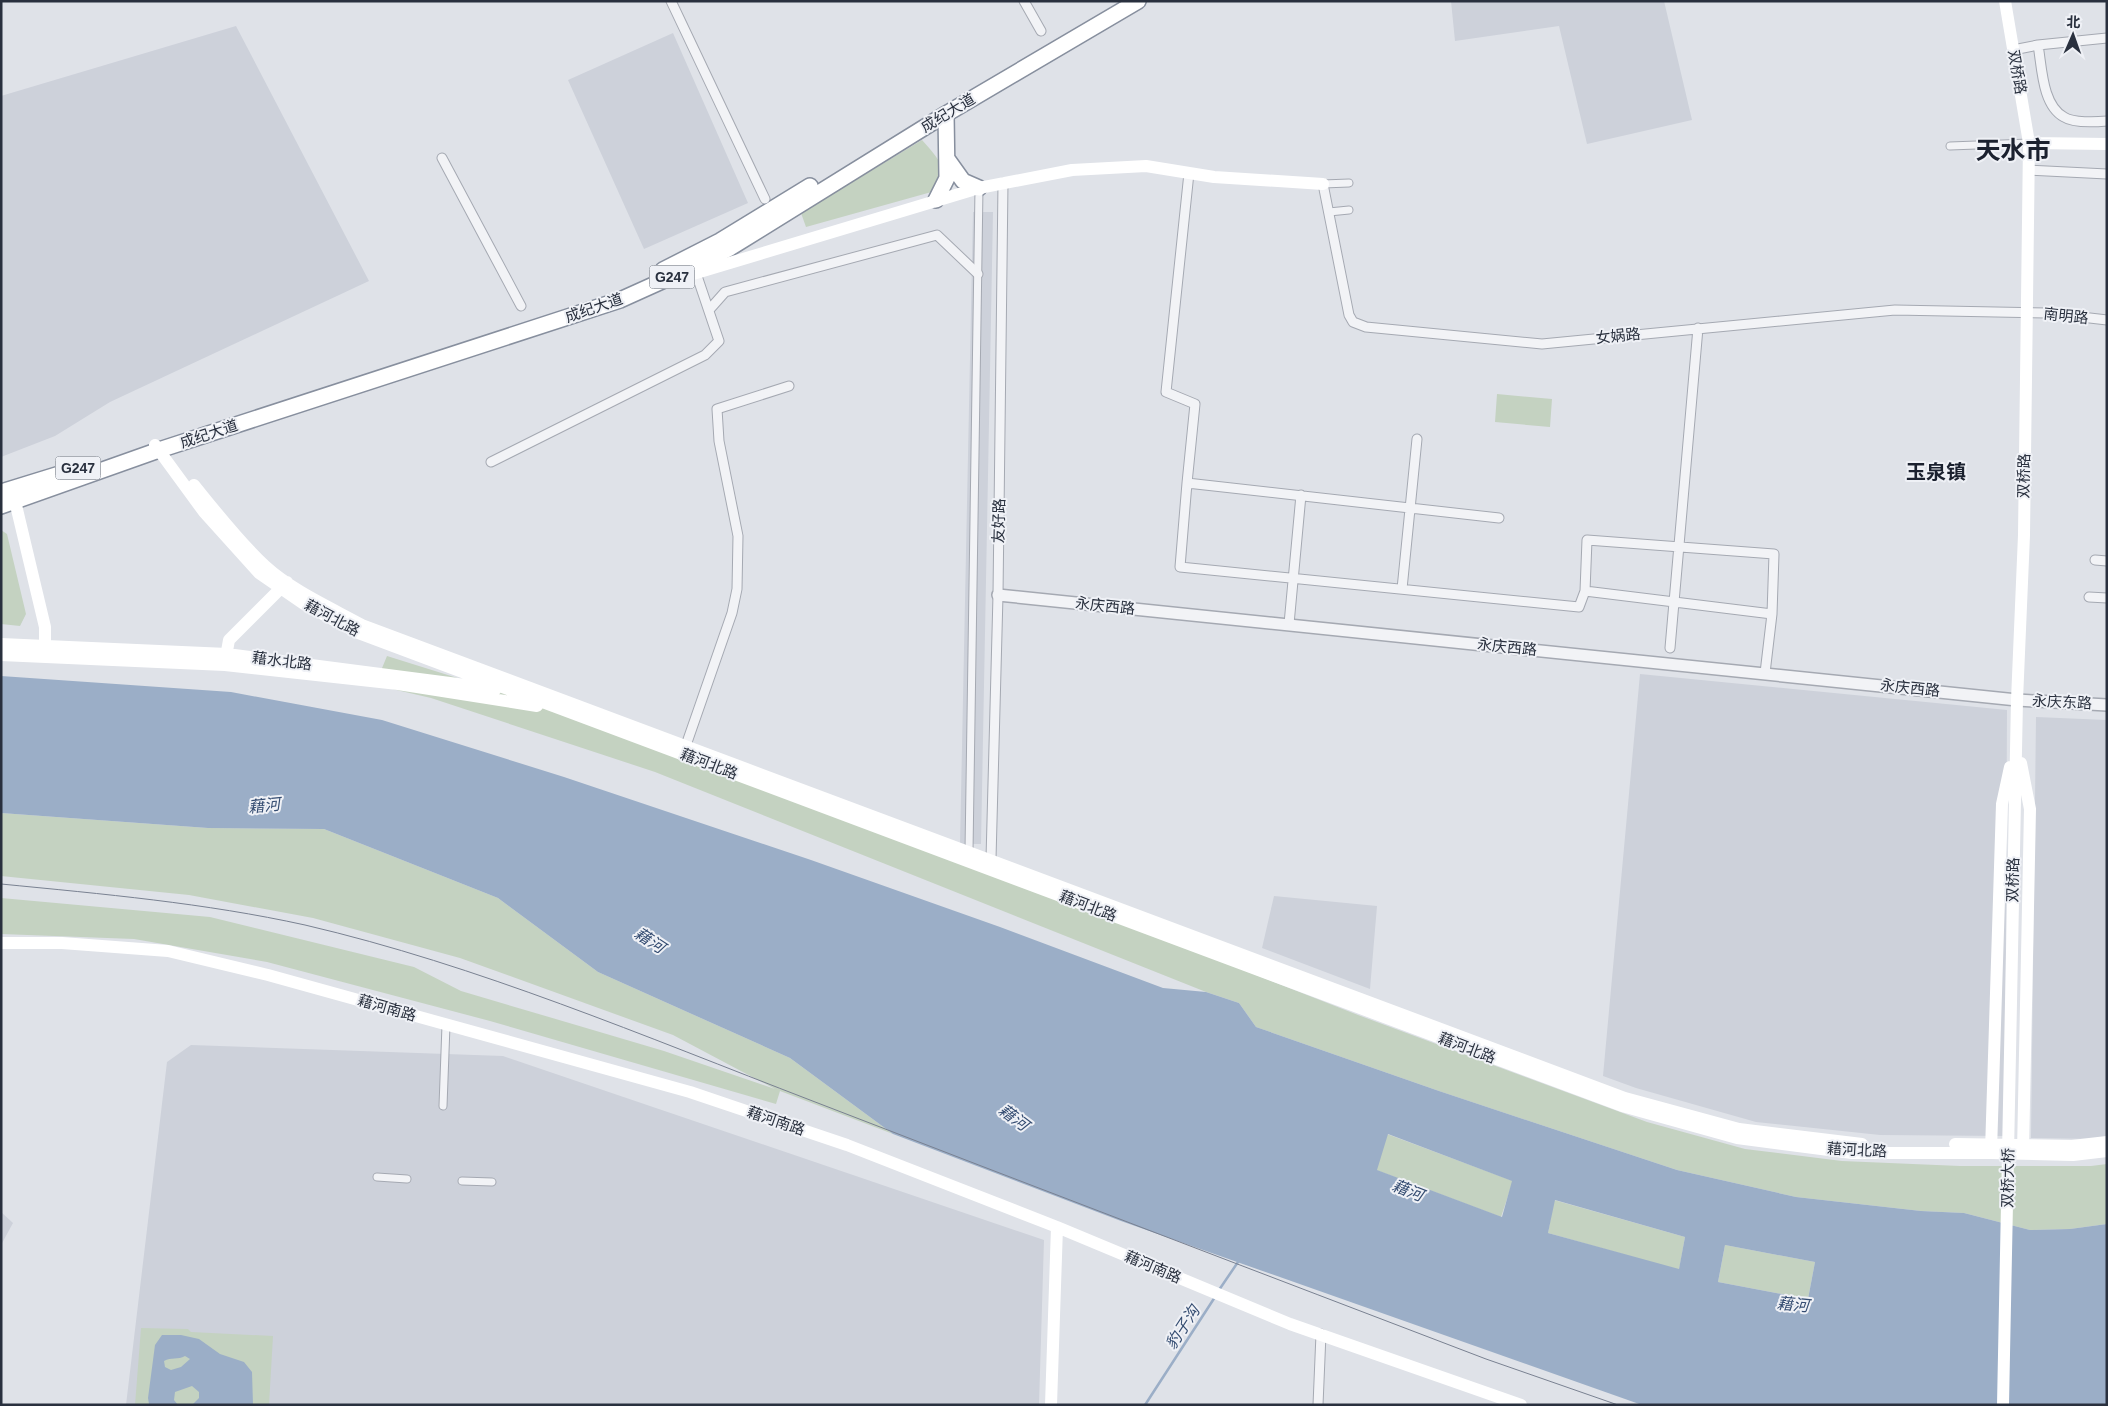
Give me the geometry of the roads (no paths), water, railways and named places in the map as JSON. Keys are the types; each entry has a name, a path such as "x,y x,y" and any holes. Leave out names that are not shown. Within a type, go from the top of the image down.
{"highway":[{"name":"成纪大道","path":"8,503 161,446 618,294 720,241 1118,1"},
{"name":"成纪大道","path":"1,492 161,446 620,300 649,288 730,248 946,114 1138,1"},
{"path":"936,200 947,178 946,114"},
{"path":"948,160 963,181 979,188"}],"main road":[{"name":"双桥路","path":"2005,1 2029,143 2024,535 2017,700 2012,952"},
{"path":"2029,143 2107,144"},
{"path":"618,294 649,288 979,188 1072,170 1146,166 1214,177 1323,184"},
{"name":"藉河北路","path":"161,446 210,519 259,573 362,625 560,703 1622,1106 1737,1138 1852,1152 1991,1148"},
{"path":"8,503 45,627 45,651"},
{"path":"226,659 229,640 284,585"},
{"name":"藉河北路","path":"284,585 304,604 358,633 514,692 560,703"},
{"name":"藉水北路","path":"1,644 45,651 226,659 514,692"},
{"name":"藉水北路","path":"1,655 45,651"},
{"name":"藉水北路","path":"226,659 398,684 560,703"},
{"path":"1991,1148 2002,804 2017,738"},
{"path":"2017,738 2030,809 2023,1149"},
{"name":"藉河北路","path":"685,750 991,859 1625,1098 1739,1129 1852,1144 2023,1149 2073,1155 2107,1151"},
{"name":"藉河南路","path":"1,943 62,943 168,951 268,975 690,1092 847,1145 1057,1227 1321,1334 1521,1405"},
{"name":"双桥大桥","path":"2003,1405 2012,952"},
{"name":"藉河北路","path":"2023,1149 2107,1142"},
{"path":"1051,1405 1057,1227"}],"street":[{"path":"671,1 765,199"},
{"path":"1024,1 1041,31"},
{"path":"2013,50 2038,45 2107,38"},
{"path":"2038,45 2049,102 2064,118 2089,122 2107,121"},
{"path":"1950,146 2029,143"},
{"path":"442,158 521,306"},
{"path":"2029,170 2107,174"},
{"path":"1190,173 1166,392 1196,404 1180,567 1579,607 1585,592 1587,540 1774,554 1772,614 1765,673"},
{"name":"友好路","path":"991,859 998,595 1003,183"},
{"path":"1323,184 1349,183"},
{"name":"女娲路","path":"1323,184 1349,315 1353,322 1366,327 1542,344 1895,310 2026,313"},
{"name":"友好路","path":"969,851 979,188"},
{"path":"1329,212 1349,210"},
{"path":"708,310 725,292 937,235 978,274"},
{"path":"491,462 705,355 719,340 696,273"},
{"name":"南明路","path":"2026,313 2047,313 2107,320"},
{"path":"1670,648 1698,328"},
{"path":"685,750 732,613 737,589 738,536 719,441 717,409 789,386"},
{"path":"1402,589 1417,439"},
{"path":"1187,483 1499,518"},
{"path":"1288,624 1301,495"},
{"path":"2095,560 2107,561"},
{"path":"1585,592 1772,614"},
{"name":"永庆西路","path":"998,595 2017,700"},
{"path":"2089,597 2107,598"},
{"name":"永庆东路","path":"2017,700 2107,705"},
{"path":"443,1106 446,1025"},
{"path":"377,1177 407,1179"},
{"path":"462,1181 492,1182"},
{"path":"1318,1405 1321,1334"}],"water":[{"name":"藉河","path":"1,676 231,692 382,720 564,777 811,860 1000,927 1163,988 1206,992 1239,1003 1256,1027 1439,1091 1677,1170 1796,1197 1921,1211 1964,1213 2030,1230 2070,1229 2107,1224 2107,1405 1642,1405 1121,1221 893,1134 790,1058 598,972 498,898 324,829 208,828 1,813","holes":["1388,1134 1512,1181 1502,1217 1377,1170","1555,1200 1685,1237 1679,1269 1548,1233","1725,1245 1815,1262 1808,1299 1718,1282"]},
{"path":"162,1335 181,1335 199,1339 220,1354 244,1362 252,1372 253,1405 192,1405 199,1398 199,1392 192,1386 175,1392 174,1400 178,1405 149,1404 148,1398 155,1345","holes":["185,1356 190,1359 181,1367 171,1370 165,1367 164,1361 167,1360"]}],"waterway":[{"name":"豹子沟","path":"1219,1290 1238,1262"},
{"name":"豹子沟","path":"1145,1405 1215,1297"}],"tram line":[{"path":"1,884 154,900 267,917 369,941 433,960 623,1027 1486,1359 1618,1405"}],"district":[{"name":"天水市","path":"2013,150"},
{"name":"玉泉镇","path":"1936,472"}]}
